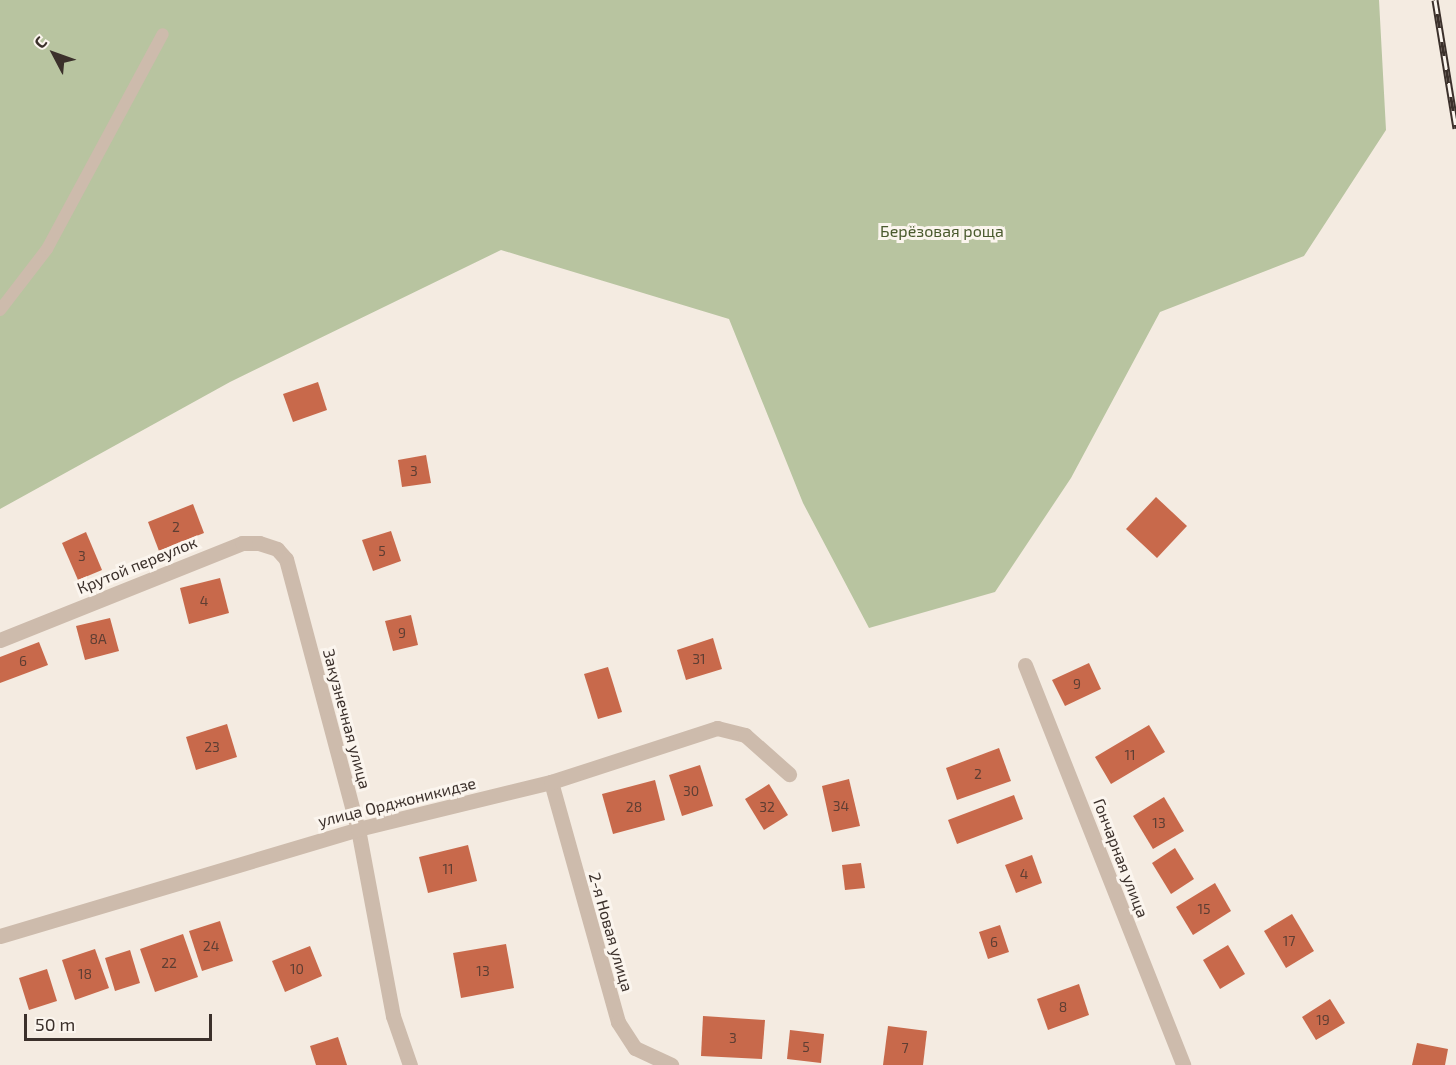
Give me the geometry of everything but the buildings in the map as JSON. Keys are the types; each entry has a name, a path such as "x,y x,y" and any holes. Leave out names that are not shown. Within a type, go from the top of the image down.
{"street":[{"name":"Крутой переулок","path":"0,640 242,543 259,543 278,549 286,559"},
{"name":"Закузнечная улица","path":"286,559 358,829 393,1016 410,1065"},
{"name":"Гончарная улица","path":"1025,665 1183,1065"},
{"name":"улица Орджоникидзе","path":"0,936 358,829 551,782 717,728 745,735 789,774"},
{"name":"2-я Новая улица","path":"551,782 618,1022 635,1048 671,1065"}],"lane":[{"path":"0,310 47,249 163,34"}],"green space":[{"name":"Берёзовая роща","path":"0,0 1379,0 1386,130 1304,256 1160,312 1071,478 995,592 869,628 803,503 729,319 501,250 230,382 0,509"}],"railway":[{"path":"1435,0 1456,128"}]}
